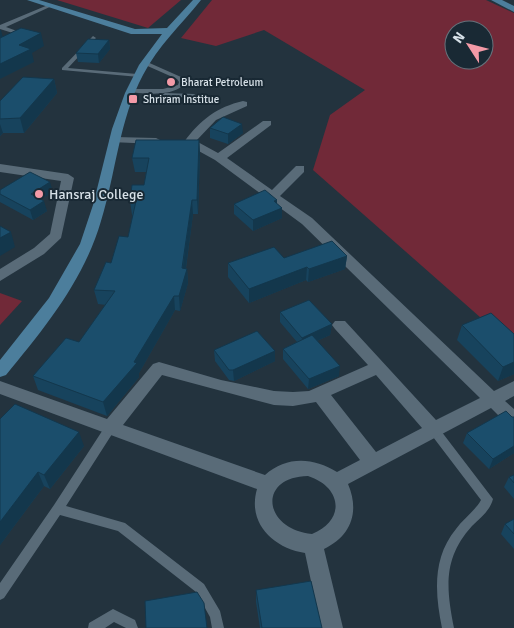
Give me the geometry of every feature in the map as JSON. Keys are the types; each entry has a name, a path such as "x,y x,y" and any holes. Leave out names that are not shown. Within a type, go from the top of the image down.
{"street":[{"path":"31,0 134,32 145,38 155,49"},
{"path":"0,371 23,344 72,274 94,225 115,140 130,93 145,63 155,49 198,0"},
{"path":"495,0 514,9"},
{"path":"134,32 170,31"},
{"path":"181,142 217,114 243,104"},
{"path":"219,158 267,123"},
{"path":"115,140 181,142 219,158 274,194 307,220 514,420"},
{"path":"0,168 68,178 56,235 39,251 0,276"},
{"path":"274,194 300,169"},
{"path":"340,325 434,430"},
{"path":"110,428 159,368 274,398 293,400 320,394 379,367"},
{"path":"0,388 268,485"},
{"path":"335,482 372,460 514,388"},
{"path":"320,394 372,460"},
{"path":"308,468 323,472 335,482 343,494 346,509 342,523 331,534 313,544 284,537 271,527 264,513 262,498 268,485 278,474 292,469 308,468"},
{"path":"313,544 332,628"}],"lane":[{"path":"1,27 50,6"},
{"path":"0,48 15,41 22,34 1,27"},
{"path":"93,38 64,68 138,76"},
{"path":"130,93 162,92 173,90 180,86 182,82 179,78 145,63"},
{"path":"130,93 194,96"},
{"path":"0,594 110,428"},
{"path":"434,430 487,499 486,504 451,544 447,554 442,582 444,613 448,628"},
{"path":"58,509 121,527 200,588 216,615 218,628"},
{"path":"94,628 113,615 131,624 132,628"}],"shaded area":[{"path":"57,0 181,0 148,28"},
{"path":"212,0 486,0 514,13 514,347 313,170 330,115 365,90 264,30 216,46 181,38"},
{"path":"0,293 22,301 0,325"}],"building":[{"path":"21,28 41,33 19,45 31,49 0,64 0,38"},
{"path":"88,39 109,40 98,54 76,53"},
{"path":"23,77 54,79 20,118 0,119 0,101"},
{"path":"223,117 242,124 228,134 210,128"},
{"path":"136,140 199,140 197,200 192,200 182,268 187,269 179,296 174,296 134,362 137,363 103,402 33,376 66,338 79,342 115,291 94,290 106,262 111,263 119,236 128,237 136,201 130,201 132,185 144,185 149,158 132,158"},
{"path":"30,172 50,182 31,194 44,201 30,210 0,194 0,190"},
{"path":"265,190 277,200 274,201 282,208 253,220 234,204"},
{"path":"0,226 11,232 0,238"},
{"path":"332,241 347,256 309,269 307,267 249,289 228,263 274,247 284,258"},
{"path":"309,300 332,324 302,338 280,312"},
{"path":"491,313 514,334 514,362 503,367 462,325"},
{"path":"257,331 275,351 233,370 229,370 214,350"},
{"path":"312,335 340,366 309,379 283,349"},
{"path":"15,404 79,432 44,475 38,472 0,522 0,419"},
{"path":"506,411 514,417 514,446 493,459 467,433"},
{"path":"514,475 514,483 509,477"},
{"path":"514,519 514,534 505,524"},
{"path":"311,581 322,628 262,628 256,590"},
{"path":"197,592 204,603 207,628 146,628 145,601"}],"place":[{"name":"Bharat Petroleum","path":"171,82"},
{"name":"Shriram Institue","path":"133,99"},
{"name":"Hansraj College","path":"39,194"}]}
